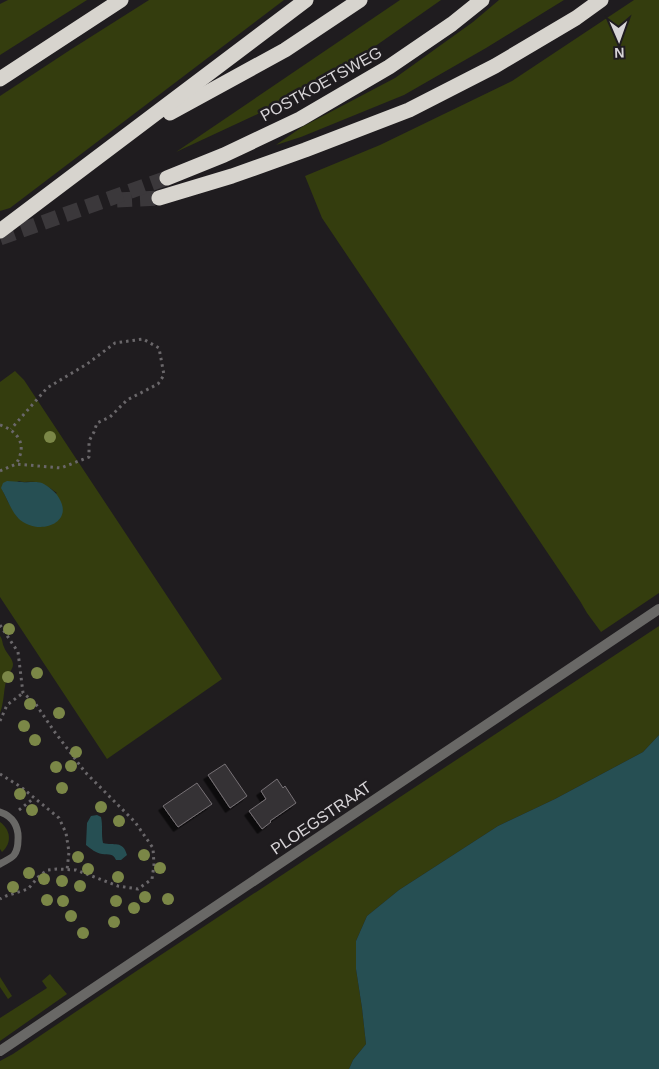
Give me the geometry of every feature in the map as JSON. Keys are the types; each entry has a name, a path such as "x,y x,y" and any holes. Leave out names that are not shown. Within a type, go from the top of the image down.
{"highway":[{"path":"0,80 121,0"},
{"path":"0,231 306,0"},
{"path":"127,136 285,50 360,0"},
{"name":"POSTKOETSWEG","path":"167,178 300,119 389,66 452,24 482,0"},
{"path":"159,198 232,176 409,110 495,66 576,18 602,0"}],"street":[{"name":"PLOEGSTRAAT","path":"0,1051 659,610"}],"lane":[{"path":"0,812 6,814 14,821 18,832 18,846 14,856 0,864"}],"path":[{"path":"0,471 16,464 61,468 89,457 89,441 97,423 110,417 127,400 158,384 164,375 159,348 143,339 115,343 86,364 47,388 11,429"},
{"path":"0,426 11,429 21,441 21,455 16,464"},
{"path":"0,625 18,652 23,693 35,703 85,772 135,822 153,848 154,864 152,879 138,889 118,886 76,870 48,870 40,875 28,890 0,899"},
{"path":"0,721 8,705 23,693"},
{"path":"0,774 21,787 59,818 66,833 69,852 67,870"},
{"path":"10,817 34,798"}],"green space":[{"path":"8,0 87,0 0,55 0,4"},
{"path":"149,0 284,0 10,208 0,211 0,96"},
{"path":"400,0 441,0 374,47 288,100 176,152"},
{"path":"499,0 564,0 404,95 301,137 276,145 302,127 395,78 473,22"},
{"path":"634,0 659,0 659,593 601,632 322,218 305,176 380,145 512,81"},
{"path":"15,371 24,380 222,679 107,759 0,597 0,382","holes":["19,481 41,483 57,493 18,518 2,489"]},
{"path":"659,626 659,735 643,752 555,799 498,826 399,890 367,916 356,941 356,969 366,1044 353,1060 349,1069 0,1069 0,1061"},
{"path":"0,636 13,664 6,680 0,713"},
{"path":"0,822 4,825 9,837 9,841 2,852 0,849"},
{"path":"50,974 67,994 0,1041 0,1018 47,988 42,981"},
{"path":"0,977 12,996 8,999 0,987"}],"water":[{"path":"7,481 39,482 49,487 58,496 63,507 62,515 58,521 52,525 35,527 26,524 18,518 1,488 3,483"},
{"path":"659,735 659,1069 349,1069 353,1060 366,1044 356,969 356,941 367,916 399,890 498,826 555,799 643,752"},
{"path":"97,815 101,817 103,843 118,844 125,850 127,855 121,860 116,860 111,855 98,853 86,845 87,823 91,816"}],"building":[{"path":"225,764 247,796 230,808 208,775"},
{"path":"277,779 283,788 285,786 296,803 262,829 249,811 266,799 261,791"},
{"path":"197,783 212,804 178,827 163,806"}],"tunnel":[{"path":"0,238 167,178"},
{"path":"117,200 159,198"}]}
